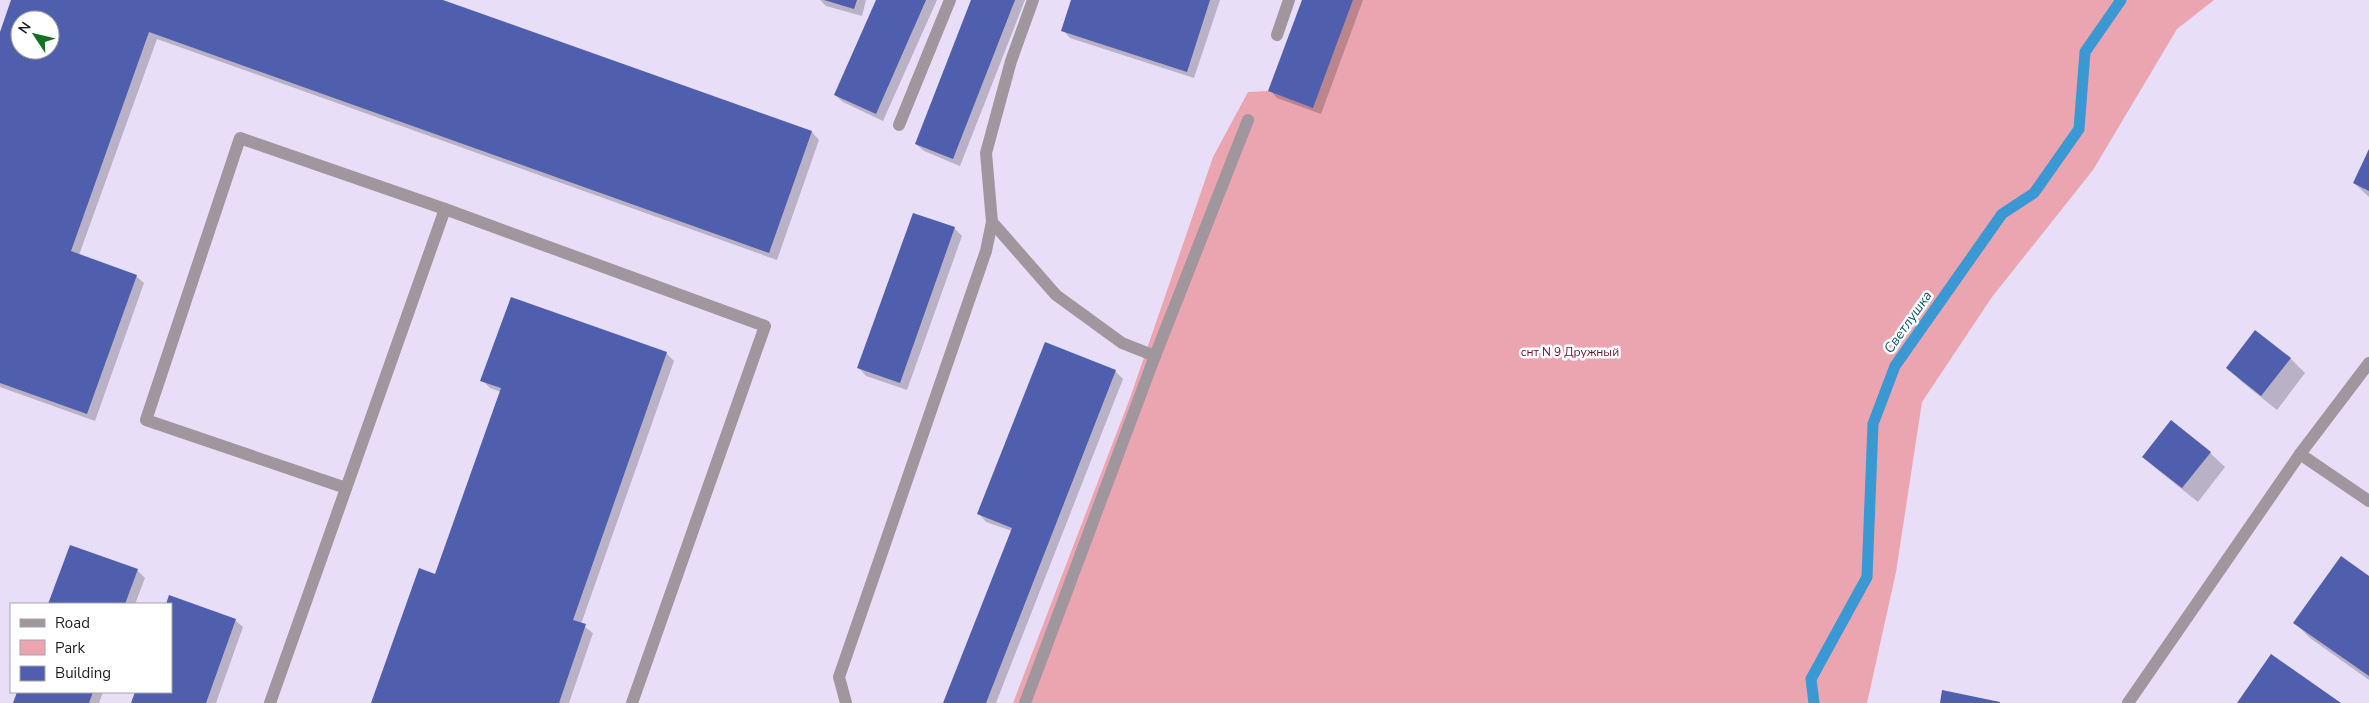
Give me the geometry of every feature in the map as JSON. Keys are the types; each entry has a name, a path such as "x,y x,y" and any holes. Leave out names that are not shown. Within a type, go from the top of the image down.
{"street":[{"path":"899,124 950,0"},
{"path":"846,703 839,676 986,251 992,222 986,152 1010,62 1033,0"},
{"path":"1277,35 1289,0"},
{"path":"1025,703 1154,356 1248,120"},
{"path":"346,488 146,420 240,138 445,209 765,326 632,703"},
{"path":"270,703 445,209"},
{"path":"992,222 1056,295 1122,342 1154,356"},
{"path":"2128,703 2300,454 2369,363"},
{"path":"2300,454 2369,501"}],"green space":[{"name":"снт N 9 Дружный","path":"1353,0 2214,0 2177,29 2093,170 1992,297 1922,402 1896,572 1867,703 1013,703 1130,398 1213,157 1248,92 1268,91 1313,107"}],"building":[{"path":"11,0 443,0 812,131 769,253 149,32 71,251 137,275 87,414 0,383 0,32"},
{"path":"824,0 857,0 854,9"},
{"path":"876,0 926,0 876,114 834,95"},
{"path":"971,0 1015,0 953,159 915,144"},
{"path":"1071,0 1210,0 1187,72 1061,31"},
{"path":"1302,0 1353,0 1313,108 1268,91"},
{"path":"2369,149 2369,191 2353,183"},
{"path":"913,213 955,227 900,383 857,368"},
{"path":"511,297 667,352 573,620 586,624 559,703 371,703 419,568 435,574 501,388 480,381"},
{"path":"2255,330 2291,358 2261,396 2226,368"},
{"path":"1045,342 1116,370 986,703 943,703 1012,528 977,514"},
{"path":"2171,420 2211,452 2182,488 2142,457"},
{"path":"70,545 138,569 125,603 48,603"},
{"path":"2341,556 2369,576 2369,676 2293,623"},
{"path":"169,595 236,619 206,703 131,703 135,693 172,693 172,603 166,603"},
{"path":"2271,654 2341,703 2237,703"},
{"path":"1942,690 2000,702 2000,703 1940,703"},
{"path":"17,693 93,693 89,703 13,703"}],"waterway":[{"name":"Светлушка","path":"1814,703 1811,679 1867,577 1873,424 1895,366 2002,214 2034,193 2079,129 2085,52 2121,0"}]}
